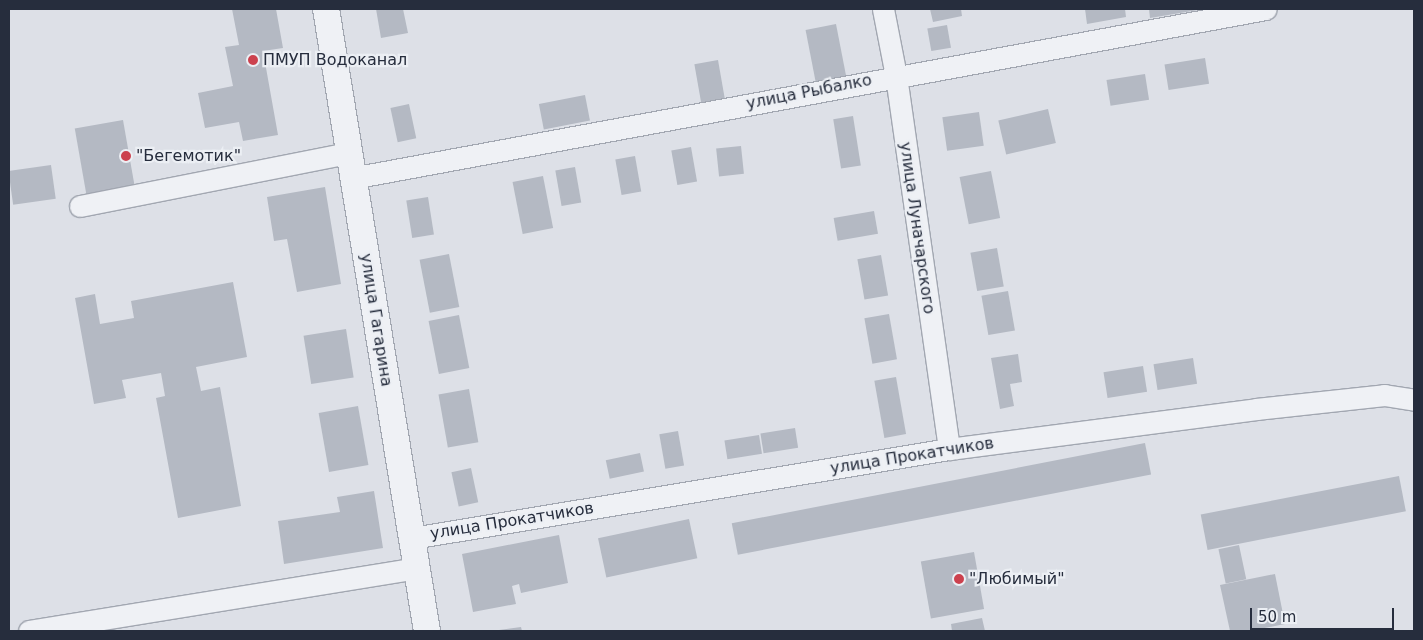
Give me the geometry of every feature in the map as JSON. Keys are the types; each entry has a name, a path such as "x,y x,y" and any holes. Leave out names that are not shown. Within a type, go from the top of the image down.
{"street":[{"name":"улица Гагарина","path":"326,9 350,165 428,631"},
{"name":"улица Луначарского","path":"883,9 896,76 949,448"},
{"name":"улица Рыбалко","path":"80,206 350,165 896,76 1266,9"},
{"name":"улица Прокатчиков","path":"412,538 949,448 1374,396 1384,395 1414,400"},
{"path":"29,631 417,568"}],"building":[{"path":"232,9 276,9 283,48 263,51 278,135 243,141 239,122 205,128 198,93 233,86 225,47 239,45"},
{"path":"376,9 403,9 408,33 381,38"},
{"path":"930,9 961,9 962,16 933,22"},
{"path":"1085,9 1125,9 1126,17 1087,24"},
{"path":"1149,9 1198,9 1198,10 1150,18"},
{"path":"836,24 846,76 816,82 806,30"},
{"path":"947,25 951,48 931,51 927,28"},
{"path":"1205,58 1209,84 1169,90 1165,64"},
{"path":"718,60 725,99 701,104 694,64"},
{"path":"1145,74 1149,100 1111,106 1106,80"},
{"path":"585,95 590,121 544,129 539,104"},
{"path":"409,104 416,138 398,142 390,108"},
{"path":"1048,109 1056,143 1006,155 998,120"},
{"path":"979,112 984,146 947,151 942,117"},
{"path":"853,116 861,165 841,169 833,119"},
{"path":"123,120 135,189 87,197 75,129"},
{"path":"741,146 744,174 719,176 716,149"},
{"path":"691,147 697,181 677,185 671,150"},
{"path":"635,156 641,191 622,195 615,159"},
{"path":"51,165 56,199 13,205 9,171"},
{"path":"575,167 581,202 562,206 555,170"},
{"path":"991,171 1000,218 969,224 960,177"},
{"path":"543,176 553,228 523,234 513,182"},
{"path":"325,187 341,284 297,292 287,239 274,241 267,197"},
{"path":"428,197 434,235 412,238 406,200"},
{"path":"874,211 878,234 838,241 834,218"},
{"path":"997,248 1004,286 977,291 970,253"},
{"path":"449,254 459,307 430,313 420,260"},
{"path":"881,255 888,295 864,300 857,259"},
{"path":"233,282 247,357 196,367 201,391 220,387 241,506 178,518 156,398 165,396 161,373 122,380 126,398 94,404 75,298 95,294 100,324 134,318 131,301"},
{"path":"1008,291 1015,330 988,335 981,296"},
{"path":"889,314 897,359 872,364 864,318"},
{"path":"459,315 469,368 439,374 429,321"},
{"path":"346,329 354,377 311,384 304,336"},
{"path":"1018,354 1022,382 1010,384 1014,406 1000,409 991,358"},
{"path":"1193,358 1197,384 1158,390 1153,364"},
{"path":"1143,366 1147,392 1108,398 1103,372"},
{"path":"896,377 906,434 884,438 874,381"},
{"path":"469,389 478,442 448,448 438,394"},
{"path":"358,406 368,465 329,472 319,413"},
{"path":"795,428 798,448 764,453 760,433"},
{"path":"678,431 684,465 665,469 659,434"},
{"path":"759,435 762,454 727,459 724,440"},
{"path":"1145,443 1151,474 738,555 732,523"},
{"path":"640,453 644,472 610,479 606,460"},
{"path":"471,468 478,502 459,506 451,472"},
{"path":"1399,476 1406,511 1208,550 1201,515"},
{"path":"374,491 383,548 284,564 278,521 340,512 337,497"},
{"path":"689,519 697,558 606,577 598,538"},
{"path":"559,535 568,583 521,593 519,584 512,586 516,604 473,612 462,554"},
{"path":"1239,545 1246,579 1226,584 1218,549"},
{"path":"974,552 984,609 931,618 921,561"},
{"path":"1275,574 1285,624 1250,631 1230,631 1220,585"},
{"path":"982,618 985,631 952,631 951,624"},
{"path":"521,627 522,631 499,631 499,630"}],"place":[{"name":"ПМУП Водоканал","path":"253,60"},
{"name":"\"Бегемотик\"","path":"126,156"},
{"name":"\"Любимый\"","path":"959,579"}]}
